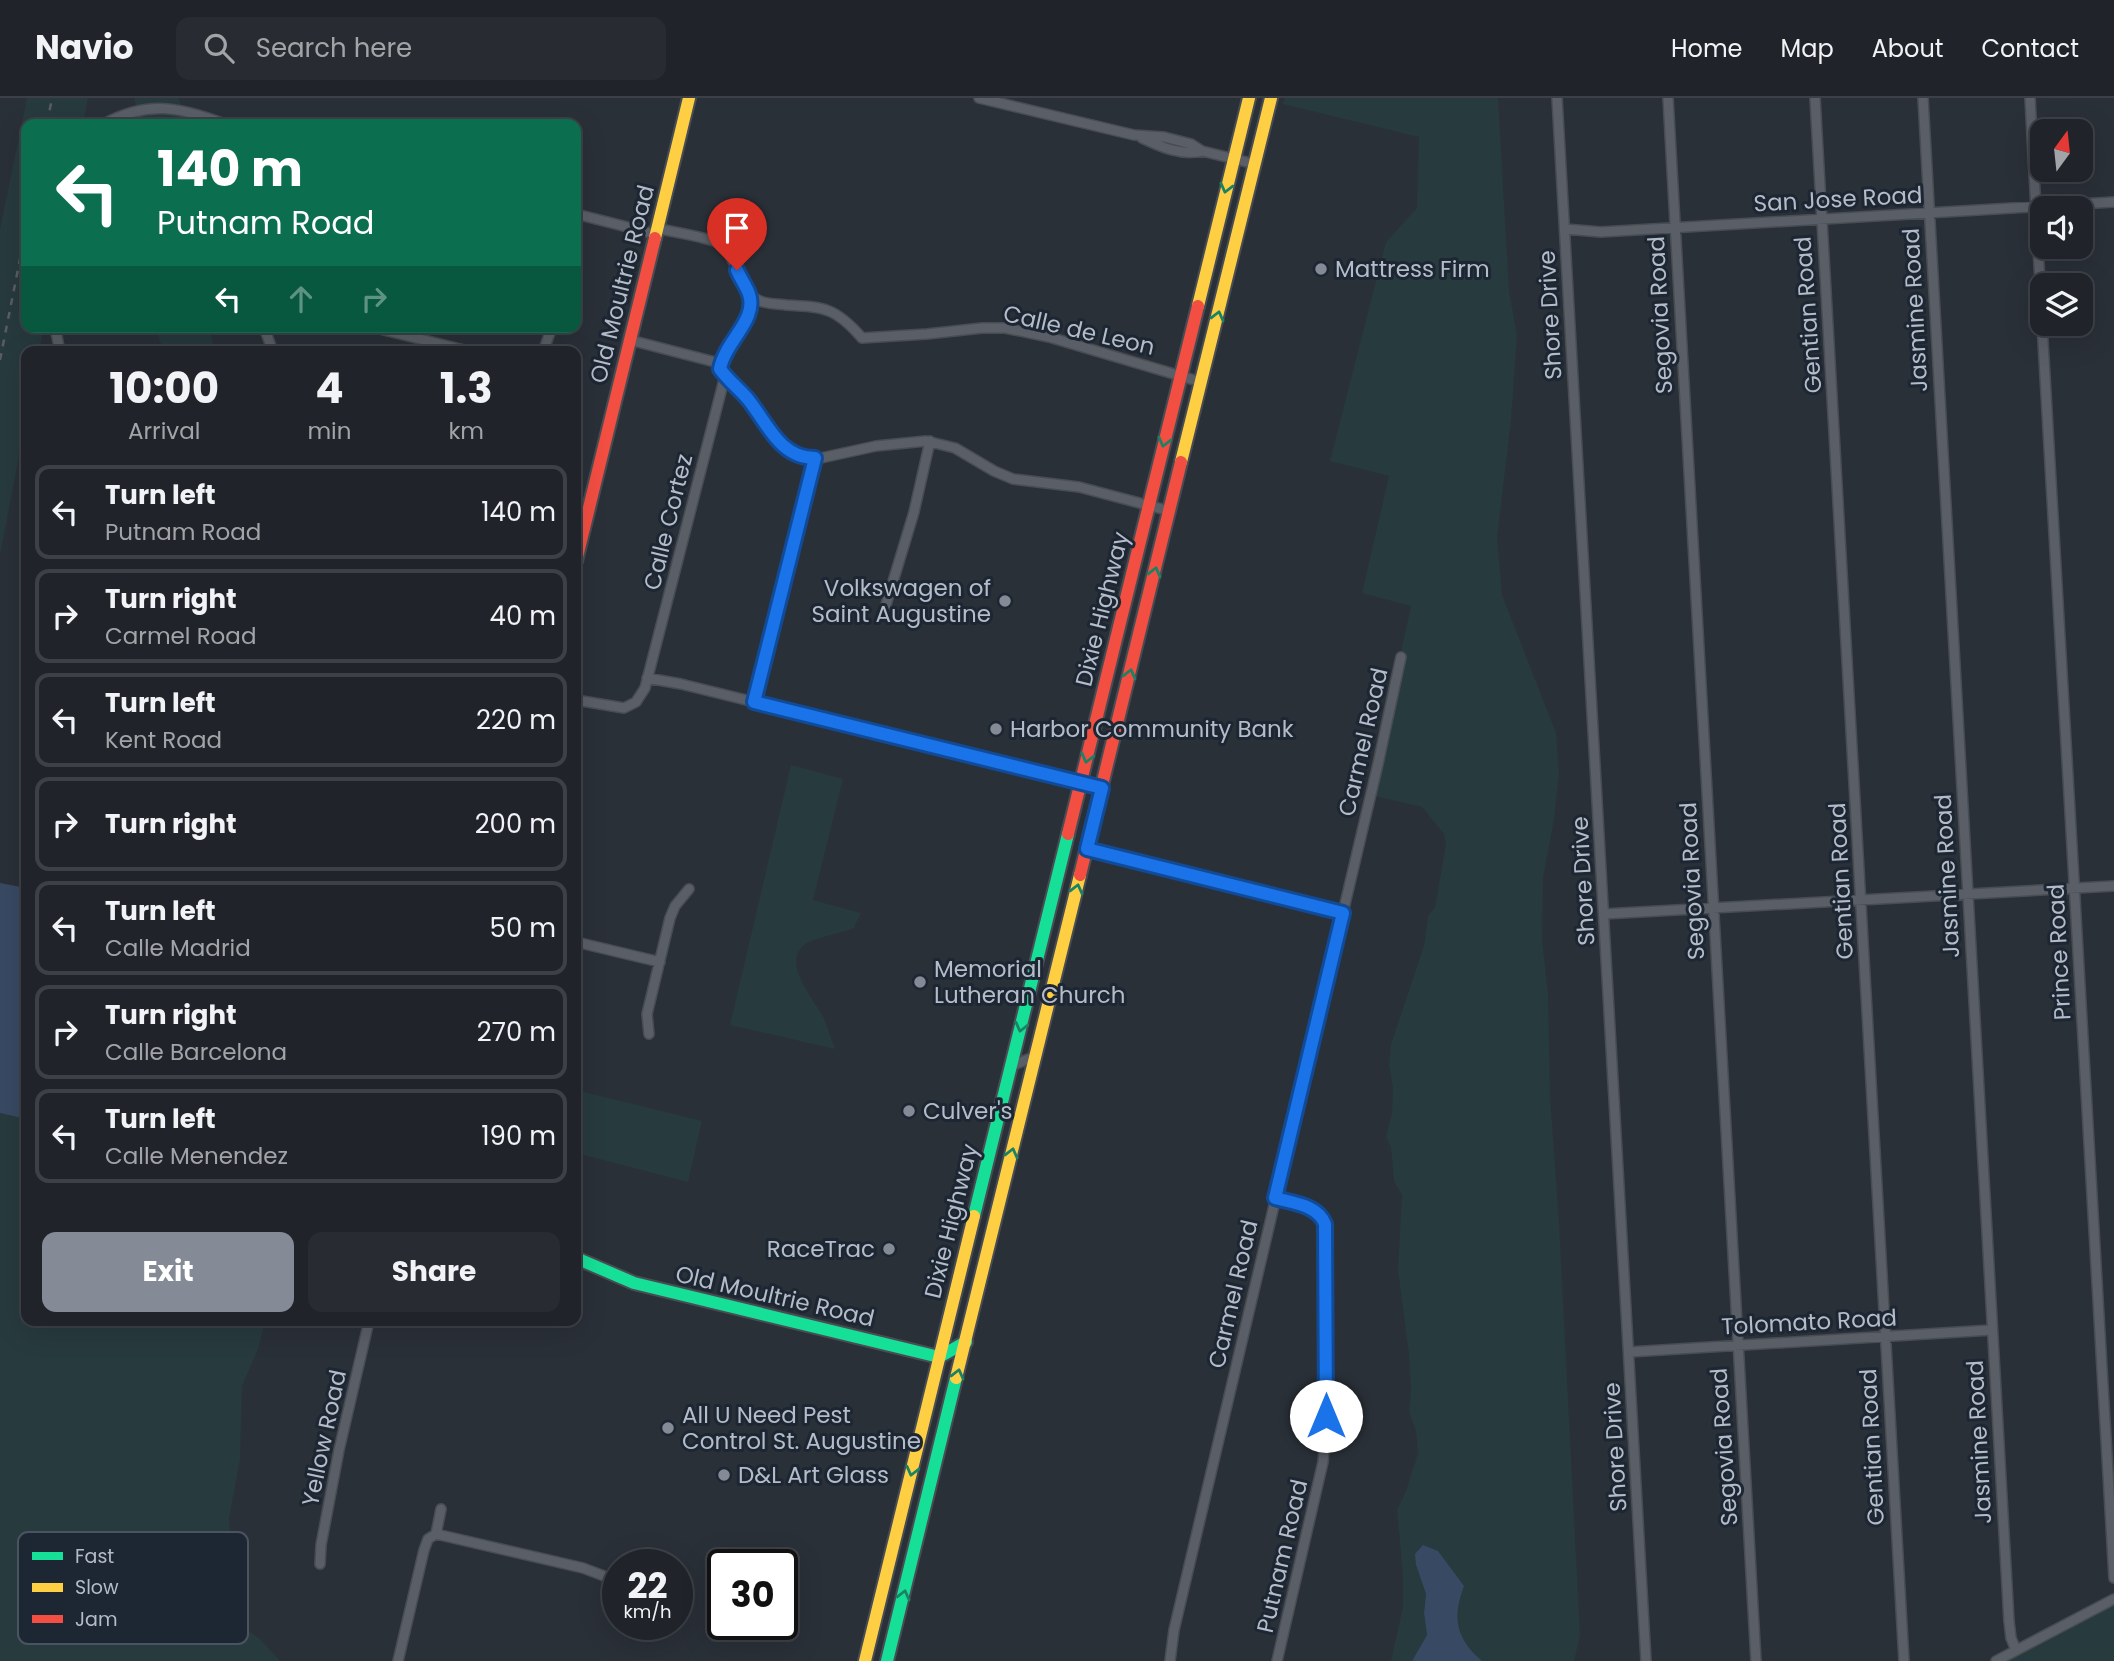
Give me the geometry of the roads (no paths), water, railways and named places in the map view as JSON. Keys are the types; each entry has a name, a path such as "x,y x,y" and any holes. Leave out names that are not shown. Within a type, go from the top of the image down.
{"main road":[{"name":"Old Moultrie Road","path":"581,541 689,98"},
{"name":"Dixie Highway","path":"865,1661 1249,98"},
{"path":"887,1661 1271,98"},
{"name":"Old Moultrie Road","path":"581,1260 645,1286 939,1357"},
{"path":"939,1357 966,1342"}],"street":[{"path":"979,98 1134,135 1164,137 1191,144 1202,151 1255,164"},
{"name":"Shore Drive","path":"1558,98 1646,1661"},
{"name":"Segovia Road","path":"1668,98 1756,1661"},
{"name":"Gentian Road","path":"1815,98 1903,1661"},
{"name":"Jasmine Road","path":"1923,98 2009,1621 2016,1650"},
{"name":"Prince Road","path":"2030,98 2035,196"},
{"path":"116,119 136,111 170,108 211,119"},
{"name":"San Jose Road","path":"2093,203 2114,202"},
{"name":"San Jose Road","path":"1565,229 1583,232 2030,206"},
{"path":"581,219 718,242 730,257 749,294 750,310 748,320 726,349 723,372"},
{"name":"Calle de Leon","path":"749,294 762,302 829,310 848,321 862,338 1005,328 1049,337 1201,382"},
{"path":"396,333 448,346"},
{"name":"Prince Road","path":"2043,336 2114,1578"},
{"path":"630,340 710,360 744,395 767,427 789,451 803,457 843,455 901,442 930,441 955,448 1013,479 1079,487 1170,512"},
{"name":"Calle Cortez","path":"581,701 624,708 629,707 641,695 723,372"},
{"path":"885,608 911,522 930,441"},
{"path":"754,702 815,458"},
{"name":"Carmel Road","path":"1170,1661 1178,1612 1401,657"},
{"path":"647,678 1102,788"},
{"path":"1087,849 1343,913"},
{"path":"1604,914 2114,886"},
{"path":"649,1034 647,1014 670,918 675,906 689,889"},
{"path":"581,944 660,962"},
{"path":"1011,1066 1036,1056"},
{"name":"Putnam Road","path":"1275,1198 1315,1210 1323,1217 1326,1355 1323,1462 1277,1661"},
{"name":"Yellow Road","path":"320,1564 321,1545 340,1450 368,1326"},
{"name":"Tolomato Road","path":"1629,1352 1992,1330"},
{"path":"398,1661 424,1550 429,1539 436,1534 441,1508"},
{"path":"436,1534 583,1568 602,1575"},
{"path":"1996,1661 2114,1599"},
{"path":"874,1624 895,1629"}],"water":[{"path":"0,883 21,887 21,1118 0,1113"},
{"path":"1423,1545 1438,1551 1464,1586 1458,1608 1459,1627 1473,1653 1482,1661 1412,1661 1427,1635 1424,1613 1426,1594 1415,1554"}],"railway":[{"path":"48,119 52,98"},
{"path":"0,360 21,254"}],"place":[{"name":"Mattress Firm","path":"1321,269"},
{"name":"Volkswagen of Saint Augustine","path":"1005,601"},
{"name":"Harbor Community Bank","path":"996,729"},
{"name":"Memorial Lutheran Church","path":"920,982"},
{"name":"Culver's","path":"909,1111"},
{"name":"RaceTrac","path":"889,1249"},
{"name":"All U Need Pest Control St. Augustine","path":"668,1428"},
{"name":"D&L Art Glass","path":"724,1475"}]}
